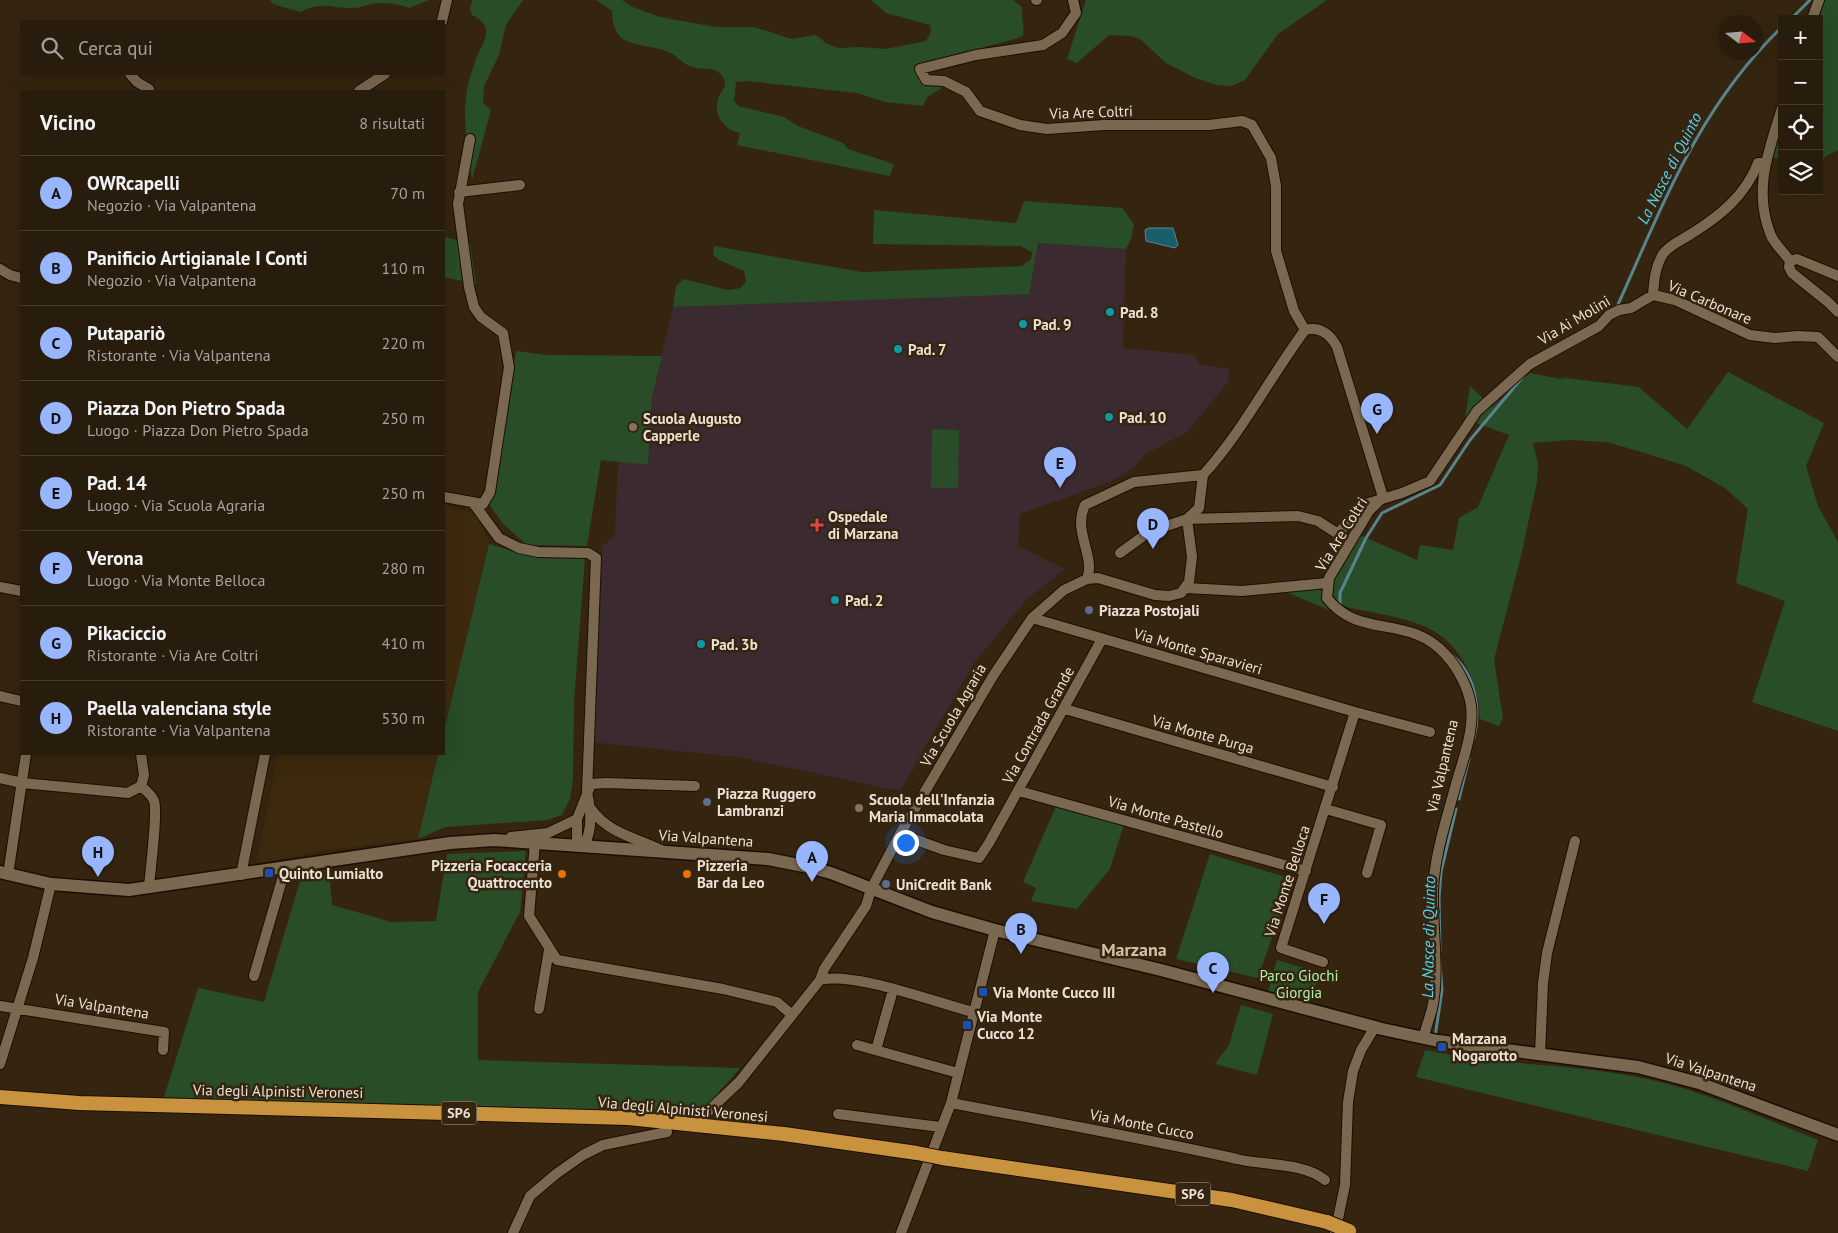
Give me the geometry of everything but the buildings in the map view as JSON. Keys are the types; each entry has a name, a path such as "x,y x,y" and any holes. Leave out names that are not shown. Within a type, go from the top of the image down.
{"highway":[{"name":"Via degli Alpinisti Veronesi","path":"0,1097 79,1104 628,1118 784,1134 1232,1200 1331,1228 1352,1232"}],"street":[{"path":"442,20 447,0"},
{"name":"Via Are Coltri","path":"1073,0 1076,13 1062,33 1043,45 976,55 920,69 926,80 944,81 966,92 980,111 1020,125 1047,129 1104,125 1209,125 1242,121 1252,125 1271,158 1276,186 1276,251 1294,311 1305,330 1316,328 1330,336 1337,347 1383,497 1369,511 1327,583 1259,591 1194,590 1186,588"},
{"path":"1814,15 1820,0"},
{"path":"131,75 150,90"},
{"path":"361,90 383,75"},
{"path":"1778,120 1763,167 1763,206 1770,234 1790,261 1789,267 1792,274 1838,312"},
{"path":"445,497 474,504 483,504 490,492 509,367 503,333 481,317 474,307 460,230 459,192 470,139"},
{"path":"1653,295 1656,270 1664,254 1672,246 1721,215 1741,194 1754,175 1758,164 1761,163 1763,167"},
{"path":"459,192 520,185"},
{"path":"1790,261 1797,259 1838,276"},
{"path":"0,269 20,278"},
{"name":"Via Carbonare","path":"1653,295 1675,300 1750,336 1775,338 1818,337 1838,357"},
{"name":"Via Ai Molini","path":"1187,519 1298,516 1318,521 1338,534 1362,505 1383,497 1402,493 1430,481 1477,411 1530,364 1599,326 1609,315 1619,310 1631,308 1653,295"},
{"path":"1120,553 1148,532 1187,519 1199,508 1203,475 1235,436 1283,359 1305,330"},
{"path":"1187,519 1192,557 1186,588 1175,595 1155,595 1098,578 1086,579 1090,564 1085,552 1081,528 1082,511 1085,505 1134,482 1203,475"},
{"path":"474,504 499,538 519,548 538,552 588,553 596,558 587,792 590,808 590,831 580,846"},
{"name":"Via Scuola Agraria","path":"871,889 900,834 993,676 1032,618 1064,590 1086,579"},
{"name":"Via Valpantena","path":"1327,583 1327,598 1338,612 1362,622 1409,630 1430,640 1447,656 1461,676 1471,705 1467,745 1439,851 1434,883 1434,984 1432,1008 1423,1038"},
{"path":"0,587 20,592"},
{"name":"Via Monte Sparavieri","path":"1032,618 1355,712"},
{"name":"Via Contrada Grande","path":"900,834 944,850 979,858 1065,709 1102,639"},
{"path":"0,696 20,701"},
{"name":"Via Monte Purga","path":"1065,709 1333,786"},
{"path":"1355,712 1430,732"},
{"name":"Via Monte Belloca","path":"1323,962 1280,948 1306,872 1355,712"},
{"name":"Via Valpantena","path":"26,755 4,874 51,884 98,890 149,888 241,875 286,866 450,843 494,840 768,859 831,873 932,912 995,930 1161,970 1375,1027 1423,1038 1638,1067 1699,1083 1838,1135"},
{"path":"0,778 22,783 128,792 141,786 144,775 142,755"},
{"path":"241,875 265,755"},
{"path":"580,846 577,819 591,784 695,786"},
{"path":"141,786 154,800 157,813 154,824 149,888"},
{"name":"Via Monte Pastello","path":"1019,790 1306,872"},
{"path":"590,808 602,823 616,832 644,842 663,852"},
{"path":"1326,809 1381,825 1367,873"},
{"path":"494,840 548,833 577,819"},
{"path":"1540,1054 1543,983 1547,954 1574,841"},
{"path":"535,842 529,916 557,960 723,989 777,1002 791,1014"},
{"path":"254,976 286,866"},
{"path":"0,1064 35,949 51,884"},
{"path":"702,1117 739,1082 791,1014 820,980 824,969 866,906 871,889"},
{"path":"901,1233 950,1103 995,930"},
{"path":"539,1009 549,950"},
{"path":"820,980 838,977 974,1012"},
{"path":"876,1050 893,990"},
{"name":"Via Valpantena","path":"0,1006 164,1032 163,1050"},
{"path":"1331,1228 1345,1185 1348,1102 1352,1079 1361,1050 1375,1027"},
{"path":"857,1045 958,1073"},
{"name":"Via Monte Cucco","path":"950,1103 1192,1148 1239,1160 1314,1172 1324,1180"},
{"path":"838,1114 940,1127"},
{"path":"513,1233 530,1196 576,1160 604,1145 667,1132"}],"shaded area":[{"name":"Ospedale di Marzana","path":"1037,243 1126,249 1123,348 1195,355 1199,364 1230,369 1228,382 1187,432 1146,454 1134,468 1109,482 1020,514 1018,546 1065,569 1028,598 974,663 900,791 738,757 590,742 602,546 615,536 618,462 648,465 652,397 673,307 1029,293"},
{"path":"445,506 466,511 480,518 489,544 445,727"},
{"path":"278,755 438,755 418,839 327,850 256,864"}],"green space":[{"path":"270,0 429,0 409,8 381,3 359,8 316,6 300,12 273,4"},
{"path":"473,0 523,0 506,25 499,55 484,86 483,103 491,110 472,180 466,132 466,97 471,74 486,35 485,26 482,21 472,15 470,8"},
{"path":"596,0 622,0 630,6 660,17 716,27 754,27 792,39 816,35 827,44 839,48 886,49 926,41 931,32 930,25 886,13 871,0 1013,0 1022,7 1023,36 917,65 916,74 934,80 942,88 927,97 923,106 885,102 857,93 747,81 736,82 734,100 738,106 784,117 798,126 843,143 848,149 894,164 890,176 737,145 740,133 726,127 718,114 718,100 725,83 721,75 712,70 688,66 666,51 629,42 622,38 613,24 612,11"},
{"path":"1086,0 1327,0 1278,34 1245,80 1232,86 1217,85 1195,78 1166,63 1140,39 1131,36 1109,35 1077,63 1067,59"},
{"path":"1824,0 1838,0 1838,150 1823,159 1823,15 1821,15"},
{"path":"1778,137 1778,158 1774,158 1773,153"},
{"path":"1024,201 1122,208 1134,224 1131,239 1126,249 1038,243 1029,294 673,307 676,286 684,279 728,290 741,288 746,281 744,271 719,260 713,254 714,246 862,272 1022,266 1031,259 1032,252 1020,246 873,244 874,210 1016,223"},
{"path":"445,237 470,243 476,284 445,277"},
{"path":"516,351 545,355 662,356 652,397 648,465 601,460 587,546 527,545 504,525 490,506"},
{"path":"1728,372 1824,423 1806,466 1818,506 1838,542 1838,731 1752,702 1785,601 1736,583 1748,509 1725,488 1686,466 1607,442 1570,440 1533,443 1538,464 1537,482 1521,556 1494,660 1503,718 1499,726 1480,719 1476,691 1466,665 1449,643 1438,634 1407,620 1347,607 1333,596 1329,584 1360,535 1417,560 1420,545 1453,550 1459,518 1478,507 1509,435 1465,419 1470,386 1492,407 1530,373 1560,379 1566,378 1639,387 1687,429"},
{"path":"932,429 959,430 958,488 931,488"},
{"path":"489,544 527,555 585,558 574,702 573,779 570,799 562,815 547,820 445,827 418,839 438,755 445,755 445,727"},
{"path":"1324,586 1329,610 1284,591"},
{"path":"1057,804 1125,821 1110,869 1077,909 1031,901 1036,888 1023,882"},
{"path":"526,851 520,912 478,992 478,1060 740,1068 698,1116 164,1097 198,988 264,1002 302,874 329,869 332,905 392,922 436,921 447,854"},
{"path":"1210,854 1292,879 1258,978 1176,959"},
{"name":"Parco Giochi Giorgia","path":"1277,960 1320,973 1310,1003 1268,991"},
{"path":"1241,1005 1273,1014 1257,1075 1215,1064 1229,1045"},
{"path":"1425,1050 1476,1059 1606,1072 1656,1081 1726,1103 1818,1140 1808,1171 1416,1077"}],"water":[{"path":"1149,228 1173,228 1178,245 1175,248 1146,241 1145,230"}],"waterway":[{"name":"La Nasce di Quinto","path":"1795,15 1810,0"},
{"name":"La Nasce di Quinto","path":"1616,309 1667,195 1705,124 1727,91 1753,58 1778,31"},
{"name":"La Nasce di Quinto","path":"1340,607 1340,593 1366,538 1382,513 1440,485 1470,440 1527,372"},
{"name":"La Nasce di Quinto","path":"1453,656 1467,673 1475,694 1477,716 1474,738"},
{"name":"La Nasce di Quinto","path":"1459,799 1469,758"},
{"name":"La Nasce di Quinto","path":"1440,951 1439,898 1441,872 1456,809"},
{"name":"La Nasce di Quinto","path":"1435,1037 1442,990 1440,962"}],"place":[{"name":"Pad. 8","path":"1110,312"},
{"name":"Pad. 9","path":"1023,324"},
{"name":"Pad. 7","path":"898,349"},
{"name":"Pad. 10","path":"1109,417"},
{"name":"Scuola Augusto Capperle","path":"633,427"},
{"name":"Pikaciccio","path":"1377,434"},
{"name":"Pad. 14","path":"1060,488"},
{"name":"Ospedale di Marzana","path":"817,525"},
{"name":"Piazza Don Pietro Spada","path":"1153,549"},
{"name":"Pad. 2","path":"835,600"},
{"name":"Piazza Postojali","path":"1089,610"},
{"name":"Pad. 3b","path":"701,644"},
{"name":"Piazza Ruggero Lambranzi","path":"707,802"},
{"name":"Scuola dell'Infanzia Maria Immacolata","path":"859,808"},
{"name":"Quinto Lumialto","path":"269,873"},
{"name":"Pizzeria Focacceria Quattrocento","path":"562,874"},
{"name":"Pizzeria Bar da Leo","path":"687,874"},
{"name":"Paella valenciana style","path":"98,877"},
{"name":"OWRcapelli","path":"812,882"},
{"name":"UniCredit Bank","path":"886,884"},
{"name":"Verona","path":"1324,924"},
{"name":"Panificio Artigianale I Conti","path":"1021,954"},
{"name":"Via Monte Cucco III","path":"983,992"},
{"name":"Putapariò","path":"1213,993"},
{"name":"Via Monte Cucco 12","path":"967,1025"},
{"name":"Marzana Nogarotto","path":"1442,1047"}],"district":[{"name":"Marzana","path":"1134,949"}]}
